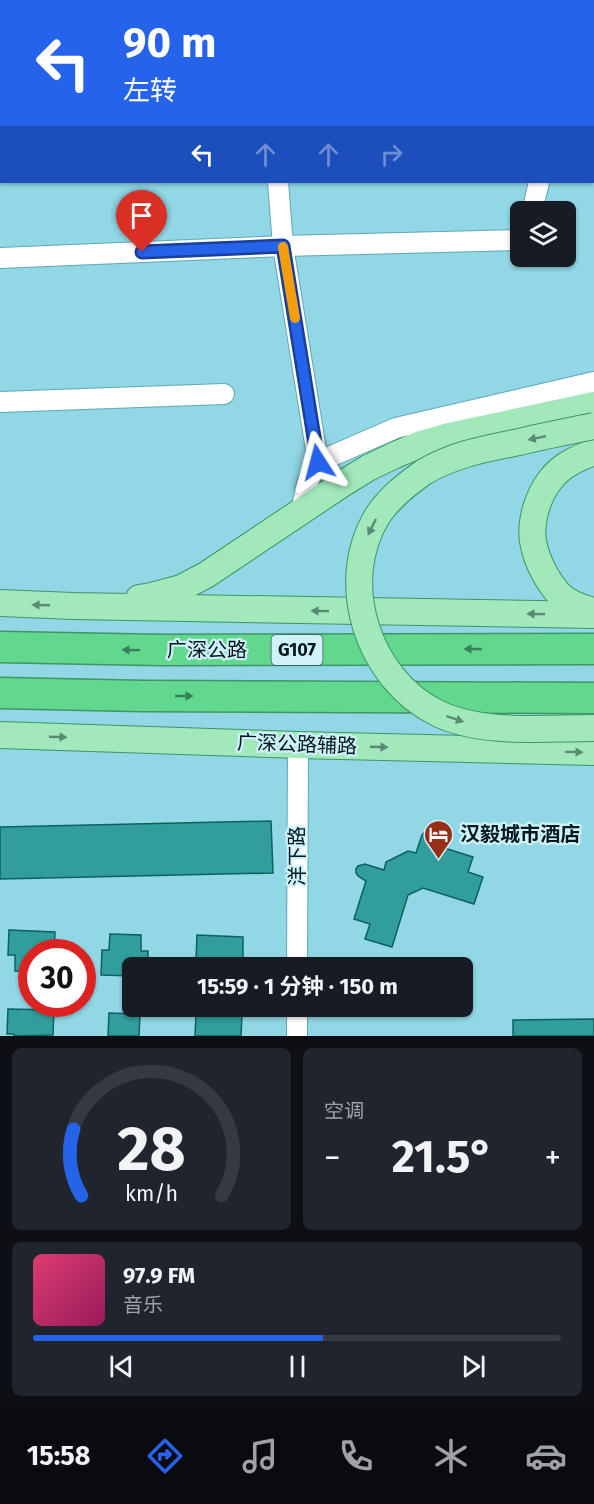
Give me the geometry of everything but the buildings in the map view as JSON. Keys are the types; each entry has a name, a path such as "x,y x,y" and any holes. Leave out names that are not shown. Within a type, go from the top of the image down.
{"highway":[{"name":"广深公路","path":"0,647 161,650 594,649"},
{"path":"0,693 142,696 594,698"},
{"path":"0,711 142,696"}],"main road":[{"path":"73,606 151,596 181,588 206,575 368,468 421,444 594,405"},
{"path":"594,426 475,451 448,459 425,472 390,499 378,515 362,555 359,580 360,601 369,639 394,679 418,702 460,722 479,726 594,728"},
{"path":"594,452 566,465 551,479 540,497 534,519 533,540 548,579 561,596 576,606 594,613"},
{"path":"0,603 594,613"},
{"name":"广深公路辅路","path":"0,735 594,752"}],"street":[{"path":"278,183 283,246 318,462 307,484 301,511"},
{"path":"535,201 539,183"},
{"path":"0,258 283,246 510,240"},
{"path":"318,462 396,428 594,382"},
{"path":"0,402 224,394"},
{"name":"洋下路","path":"297,957 298,744"},
{"path":"297,1017 297,1036"}],"slow traffic":[{"path":"283,247 295,318"}],"place":[{"name":"汉毅城市酒店","path":"439,860"}],"route":[{"path":"142,252 283,246 318,462"}]}
